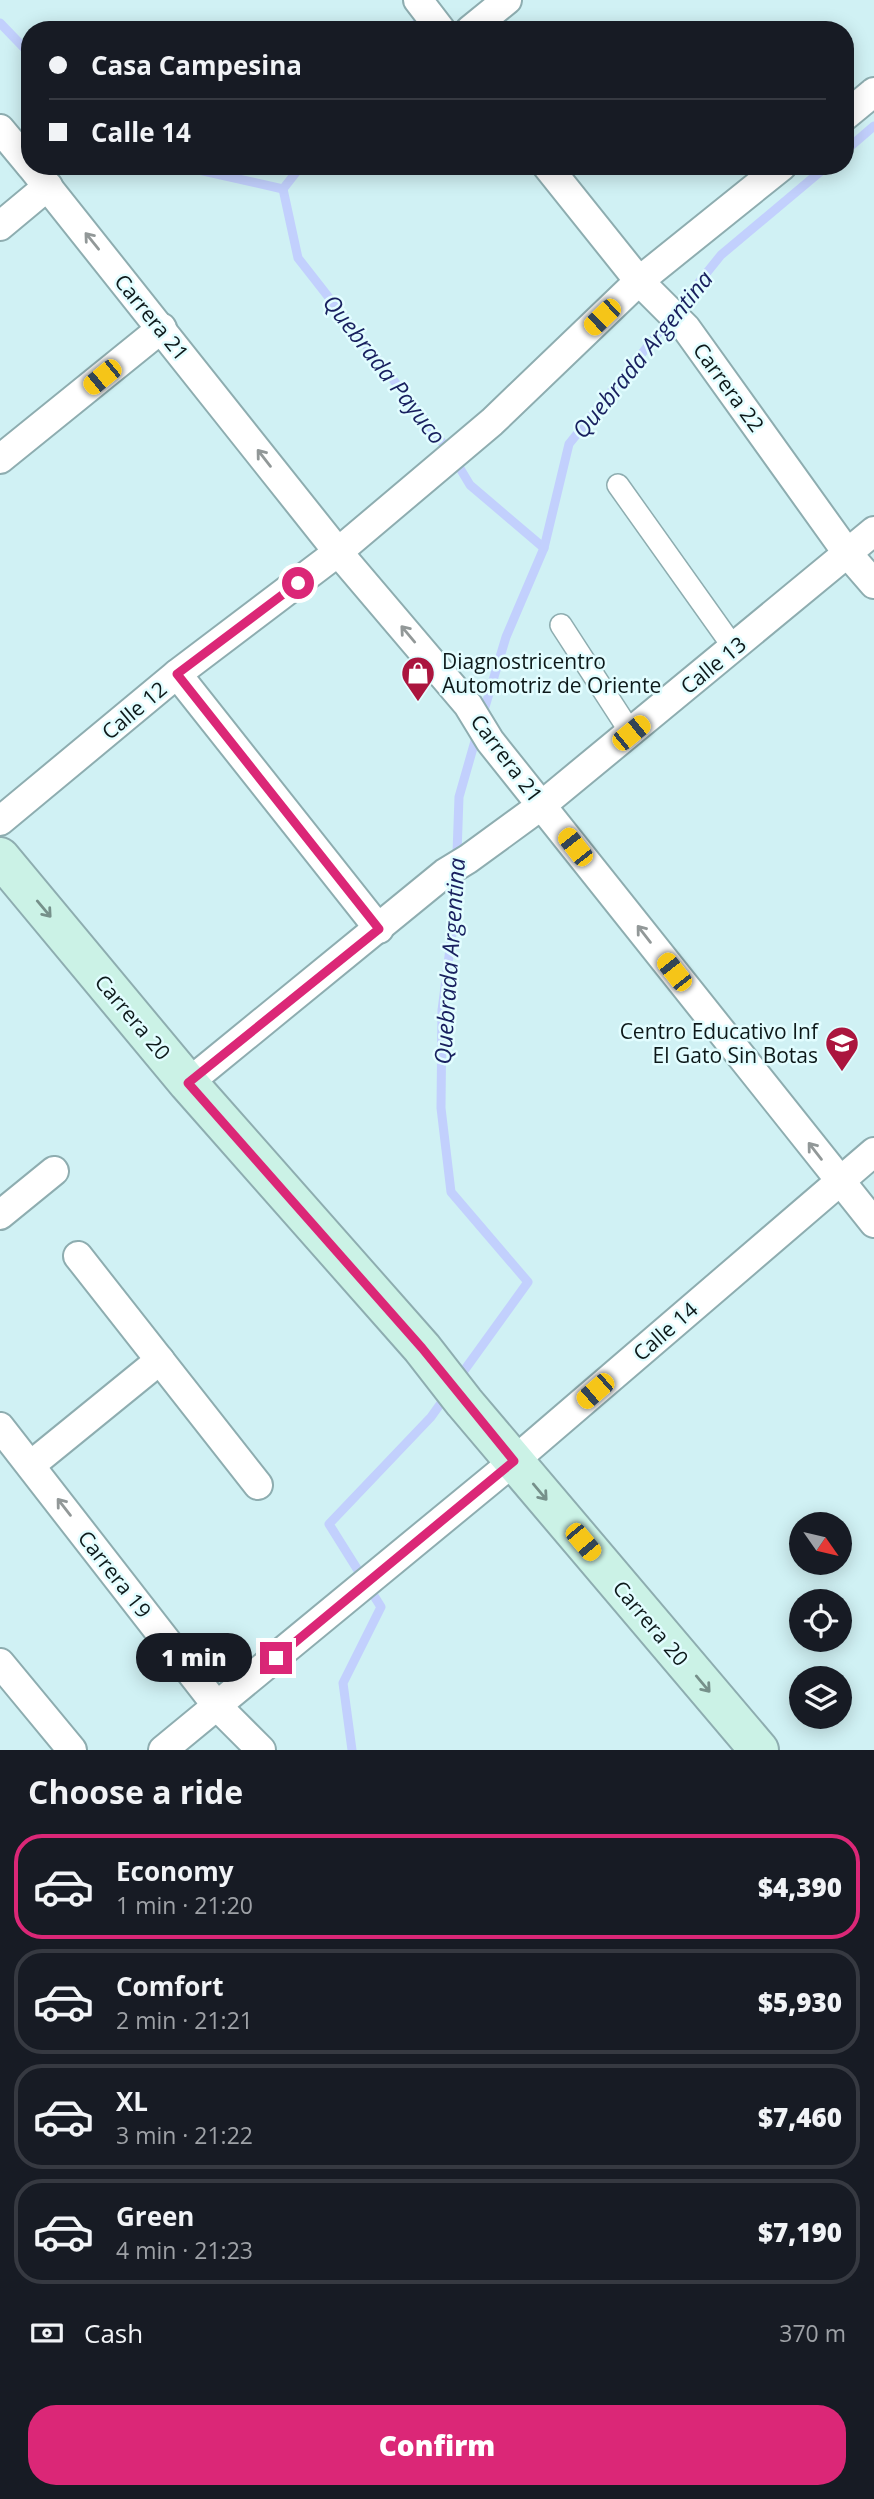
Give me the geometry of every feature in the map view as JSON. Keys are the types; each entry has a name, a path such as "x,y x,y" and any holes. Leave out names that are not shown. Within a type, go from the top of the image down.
{"main road":[{"name":"Carrera 20","path":"0,857 188,1083 422,1348 464,1402 755,1749"}],"street":[{"path":"418,0 435,21"},
{"path":"481,21 507,0"},
{"path":"854,109 874,92"},
{"name":"Carrera 21","path":"0,129 21,154"},
{"path":"0,226 34,175"},
{"name":"Carrera 21","path":"38,175 338,552 468,705 490,741 874,1223"},
{"name":"Carrera 22","path":"554,175 639,281 677,319 848,554 874,584"},
{"name":"Calle 12","path":"0,821 177,674 338,552 492,422 639,281 771,175"},
{"path":"0,459 162,328"},
{"path":"618,485 734,648"},
{"name":"Calle 13","path":"188,1083 457,866 542,805 874,531"},
{"path":"561,625 631,733"},
{"path":"177,674 379,929"},
{"name":"Calle 14","path":"163,1750 514,1461 874,1152"},
{"path":"0,1215 54,1171"},
{"path":"78,1256 258,1485"},
{"path":"31,1465 160,1360"},
{"name":"Carrera 19","path":"0,1427 217,1706 261,1750"},
{"path":"0,1663 72,1750"}],"waterway":[{"name":"Quebrada Payuco","path":"418,21 425,12"},
{"path":"0,23 21,45"},
{"name":"Quebrada Argentina","path":"854,143 874,126"},
{"path":"221,175 283,189"},
{"name":"Quebrada Payuco","path":"283,189 294,175"},
{"name":"Quebrada Argentina","path":"482,717 506,637 544,548 569,444 721,255 816,175"},
{"name":"Quebrada Payuco","path":"283,189 298,258 452,455 470,485 544,548"},
{"name":"Quebrada Argentina","path":"458,1379 528,1282 451,1192 441,1108 442,1010 455,910 459,797 477,734"},
{"name":"Quebrada Argentina","path":"352,1750 343,1683 381,1607 329,1524 431,1417 446,1396"}],"place":[{"name":"Diagnostricentro Automotriz de Oriente","path":"418,703"},
{"name":"Centro Educativo Inf El Gato Sin Botas","path":"842,1073"}],"route":[{"path":"276,1658 514,1461 422,1348 188,1083 379,929 177,674 298,583"}]}
